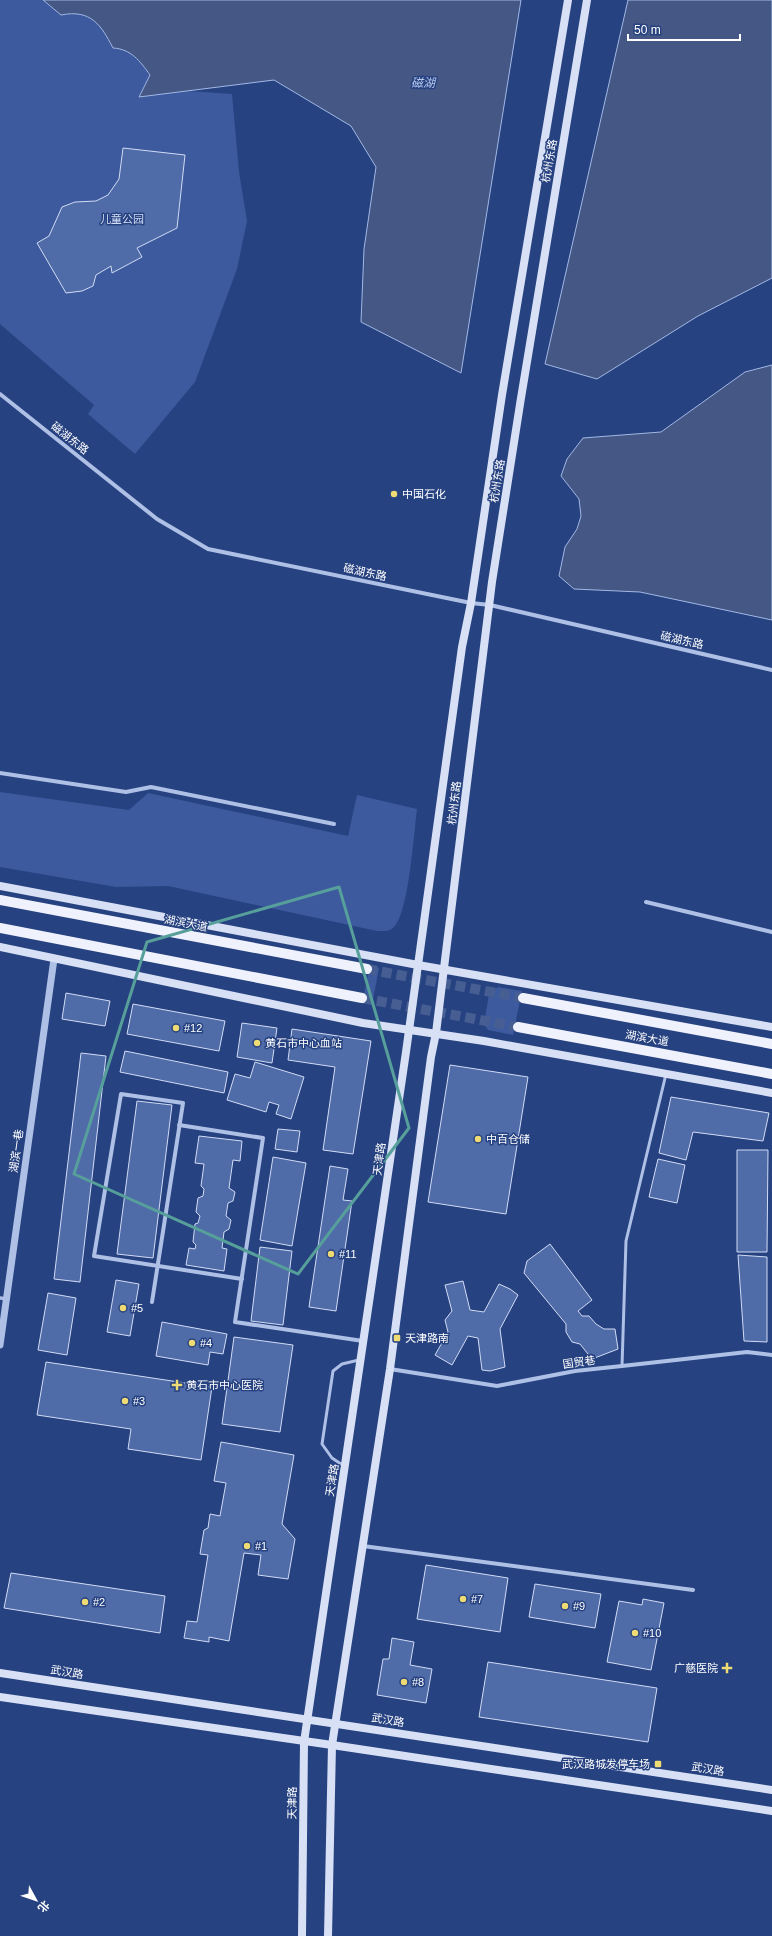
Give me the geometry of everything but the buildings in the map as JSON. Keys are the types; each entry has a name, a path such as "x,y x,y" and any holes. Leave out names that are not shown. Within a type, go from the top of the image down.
{"main road":[{"name":"杭州东路","path":"409,1029 461,655 471,603 502,395 568,0"},
{"name":"杭州东路","path":"436,1033 490,605 520,398 588,0"},
{"path":"0,886 418,964 772,1027"},
{"name":"湖滨大道","path":"0,900 367,969"},
{"path":"0,928 362,998"},
{"path":"0,947 363,1023 436,1033 772,1093"},
{"name":"湖滨大道","path":"523,998 772,1044"},
{"name":"湖滨大道","path":"518,1027 772,1074"},
{"name":"天津路","path":"302,1936 304,1742 409,1029"},
{"path":"328,1936 332,1744 390,1369 431,1057 436,1033"},
{"name":"武汉路","path":"0,1673 307,1721 335,1723 772,1790"},
{"path":"0,1697 304,1742 332,1744 772,1811"}],"street":[{"name":"磁湖东路","path":"0,394 157,519 208,549 471,603 490,605 772,670"},
{"path":"0,773 126,792 151,786 334,824"},
{"path":"646,902 772,932"},
{"name":"湖滨一巷","path":"0,1345 3,1299 54,959"},
{"path":"152,1302 158,1266 179,1125 183,1103 121,1094 94,1256 158,1266 242,1279"},
{"path":"179,1125 263,1138 235,1322 363,1341"},
{"name":"国贸巷","path":"390,1369 497,1386 575,1371 747,1352 772,1355"},
{"path":"362,1546 693,1590"}],"lane":[{"path":"622,1366 626,1241 666,1074"},
{"path":"345,1467 332,1458 322,1444 323,1431 333,1370 342,1364 360,1360"}],"highlighted area":[{"path":"339,887 409,1128 298,1274 74,1174 147,942"}],"green space":[{"name":"儿童公园","path":"0,0 43,0 61,15 80,14 94,20 104,32 113,48 130,53 139,61 150,75 139,96 173,90 232,94 239,172 247,221 237,269 195,382 135,454 88,414 94,405 0,324"},
{"path":"0,792 129,810 148,793 348,836 357,795 417,809 410,871 404,905 399,919 392,929 377,931 168,886 116,887 0,867"},
{"path":"370,966 379,968 372,1005 362,1003"},
{"path":"498,987 522,991 513,1035 488,1030 484,1024 489,994"}],"water":[{"name":"磁湖","path":"43,0 521,0 461,373 361,322 364,249 376,167 351,126 274,80 139,97 150,75 143,65 130,53 113,48 104,32 94,21 80,14 61,15"},
{"path":"628,0 772,0 772,278 698,316 597,379 545,364"},
{"path":"772,365 772,620 640,592 574,589 559,576 565,547 577,529 581,516 579,499 561,476 567,459 583,438 661,432 745,372"}],"tunnel":[{"path":"367,969 523,998"},
{"path":"362,998 518,1027"}],"place":[{"name":"中国石化","path":"394,494"},
{"name":"#12","path":"176,1028"},
{"name":"黄石市中心血站","path":"257,1043"},
{"name":"中百仓储","path":"478,1139"},
{"name":"#11","path":"331,1254"},
{"name":"#5","path":"123,1308"},
{"name":"天津路南","path":"397,1338"},
{"name":"#4","path":"192,1343"},
{"name":"黄石市中心医院","path":"177,1385"},
{"name":"#3","path":"125,1401"},
{"name":"#1","path":"247,1546"},
{"name":"#7","path":"463,1599"},
{"name":"#2","path":"85,1602"},
{"name":"#9","path":"565,1606"},
{"name":"#10","path":"635,1633"},
{"name":"广慈医院","path":"727,1668"},
{"name":"#8","path":"404,1682"},
{"name":"武汉路城发停车场","path":"658,1764"}]}
